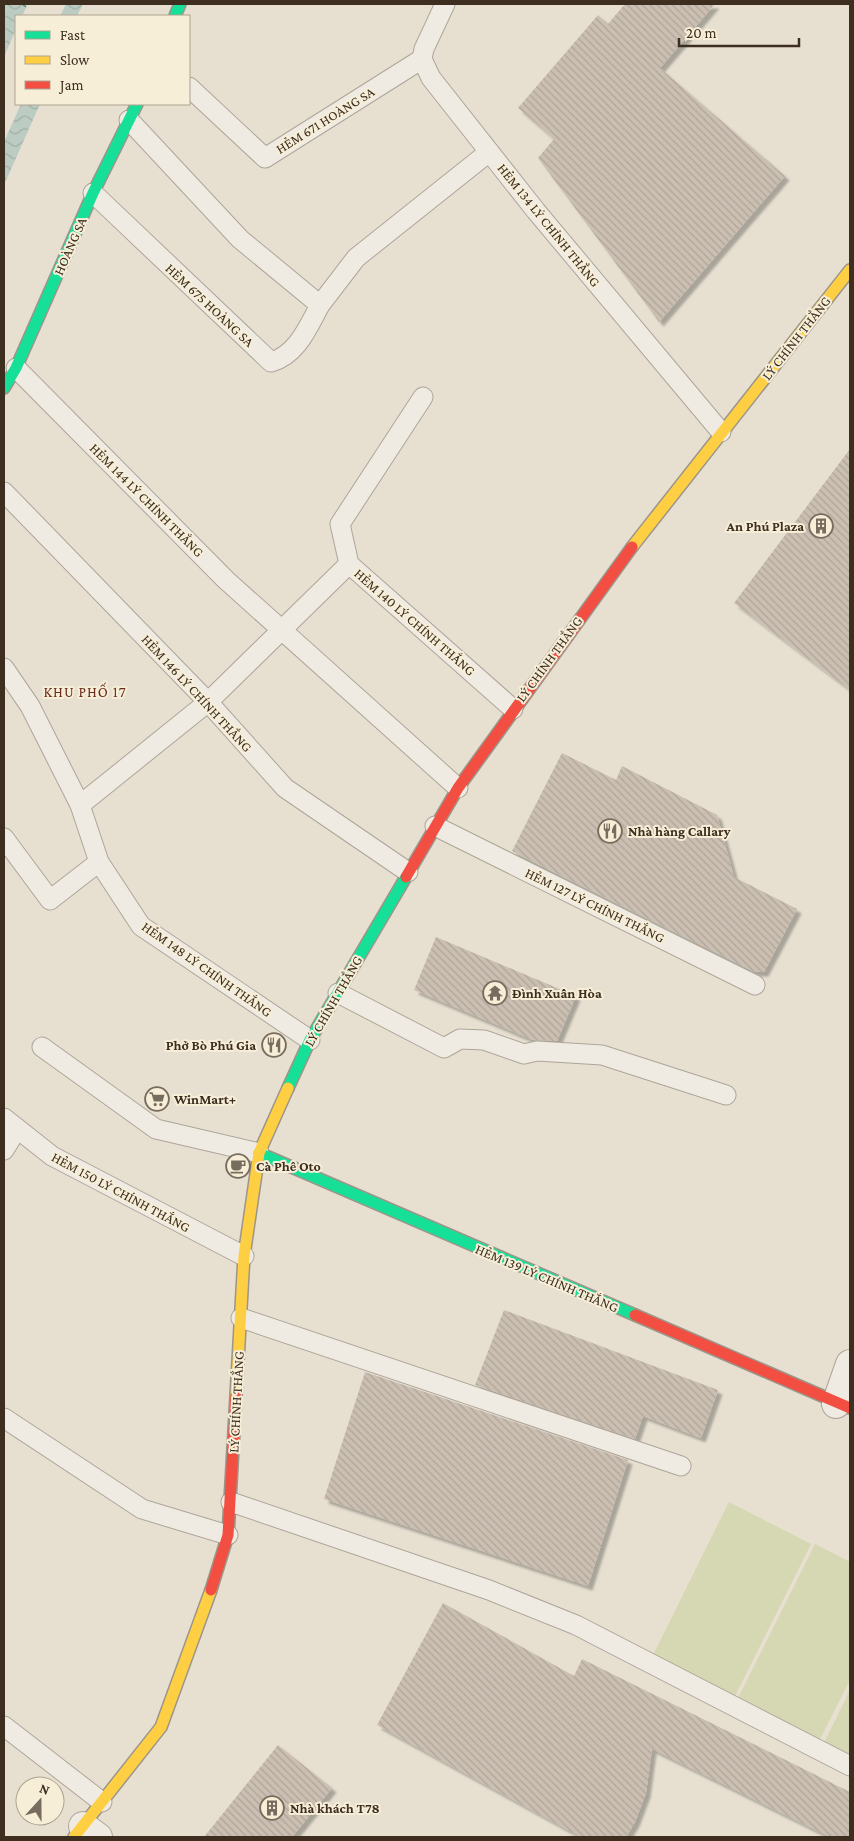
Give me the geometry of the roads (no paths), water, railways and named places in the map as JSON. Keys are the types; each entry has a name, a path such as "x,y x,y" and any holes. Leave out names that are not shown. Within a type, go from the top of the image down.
{"main road":[{"name":"HOÀNG SA","path":"4,388 16,368 93,193 133,112"},
{"name":"LÝ CHÍNH THẮNG","path":"85,1833 102,1802 161,1727 204,1611 228,1536 244,1256 259,1153 310,1040 458,788 513,709 613,571 850,270"},
{"name":"HẺM 139 LÝ CHÍNH THẮNG","path":"259,1153 843,1406"}],"street":[{"name":"HẺM 139 LÝ CHÍNH THẮNG","path":"843,1406 850,1364"}],"lane":[{"path":"422,59 424,49 445,4"},
{"name":"HẺM 671 HOÀNG SA","path":"190,88 265,158 422,59"},
{"name":"HẺM 134 LÝ CHÍNH THẮNG","path":"422,59 431,78 536,211 721,432"},
{"path":"133,112 240,239 320,305 356,258 489,152"},
{"name":"HẺM 675 HOÀNG SA","path":"93,193 271,362 284,358 304,335 320,305"},
{"name":"HẺM 144 LÝ CHÍNH THẮNG","path":"16,368 209,563 281,631 458,788"},
{"name":"HẺM 140 LÝ CHÍNH THẮNG","path":"423,397 340,524 349,564 513,709"},
{"name":"HẺM 146 LÝ CHÍNH THẮNG","path":"4,492 208,702 285,788 408,872"},
{"path":"80,805 208,702 349,564"},
{"name":"HẺM 148 LÝ CHÍNH THẮNG","path":"4,668 30,706 80,805 99,862 141,926 310,1040"},
{"name":"HẺM 127 LÝ CHÍNH THẮNG","path":"435,826 755,985"},
{"path":"4,838 50,900 99,862"},
{"path":"338,993 444,1048 460,1039 484,1040 524,1054 537,1051 602,1055 726,1095"},
{"path":"42,1047 156,1129 259,1153"},
{"path":"4,1150 10,1123"},
{"name":"HẺM 150 LÝ CHÍNH THẮNG","path":"10,1123 52,1156 244,1256"},
{"path":"241,1318 682,1466"},
{"path":"4,1418 142,1509 228,1536"},
{"path":"231,1502 490,1590 576,1625 850,1766"},
{"path":"4,1726 102,1802"}],"water":[{"path":"4,4 83,4 78,15 15,15 15,105 40,105 4,185"}],"place":[{"name":"An Phú Plaza","path":"821,526"},
{"name":"Nhà hàng Callary","path":"610,831"},
{"name":"Đình Xuân Hòa","path":"495,993"},
{"name":"Phở Bò Phú Gia","path":"274,1045"},
{"name":"WinMart+","path":"157,1099"},
{"name":"Cà Phê Oto","path":"238,1166"},
{"name":"Nhà khách T78","path":"272,1808"}],"district":[{"name":"KHU PHỐ 17","path":"85,692"}]}
